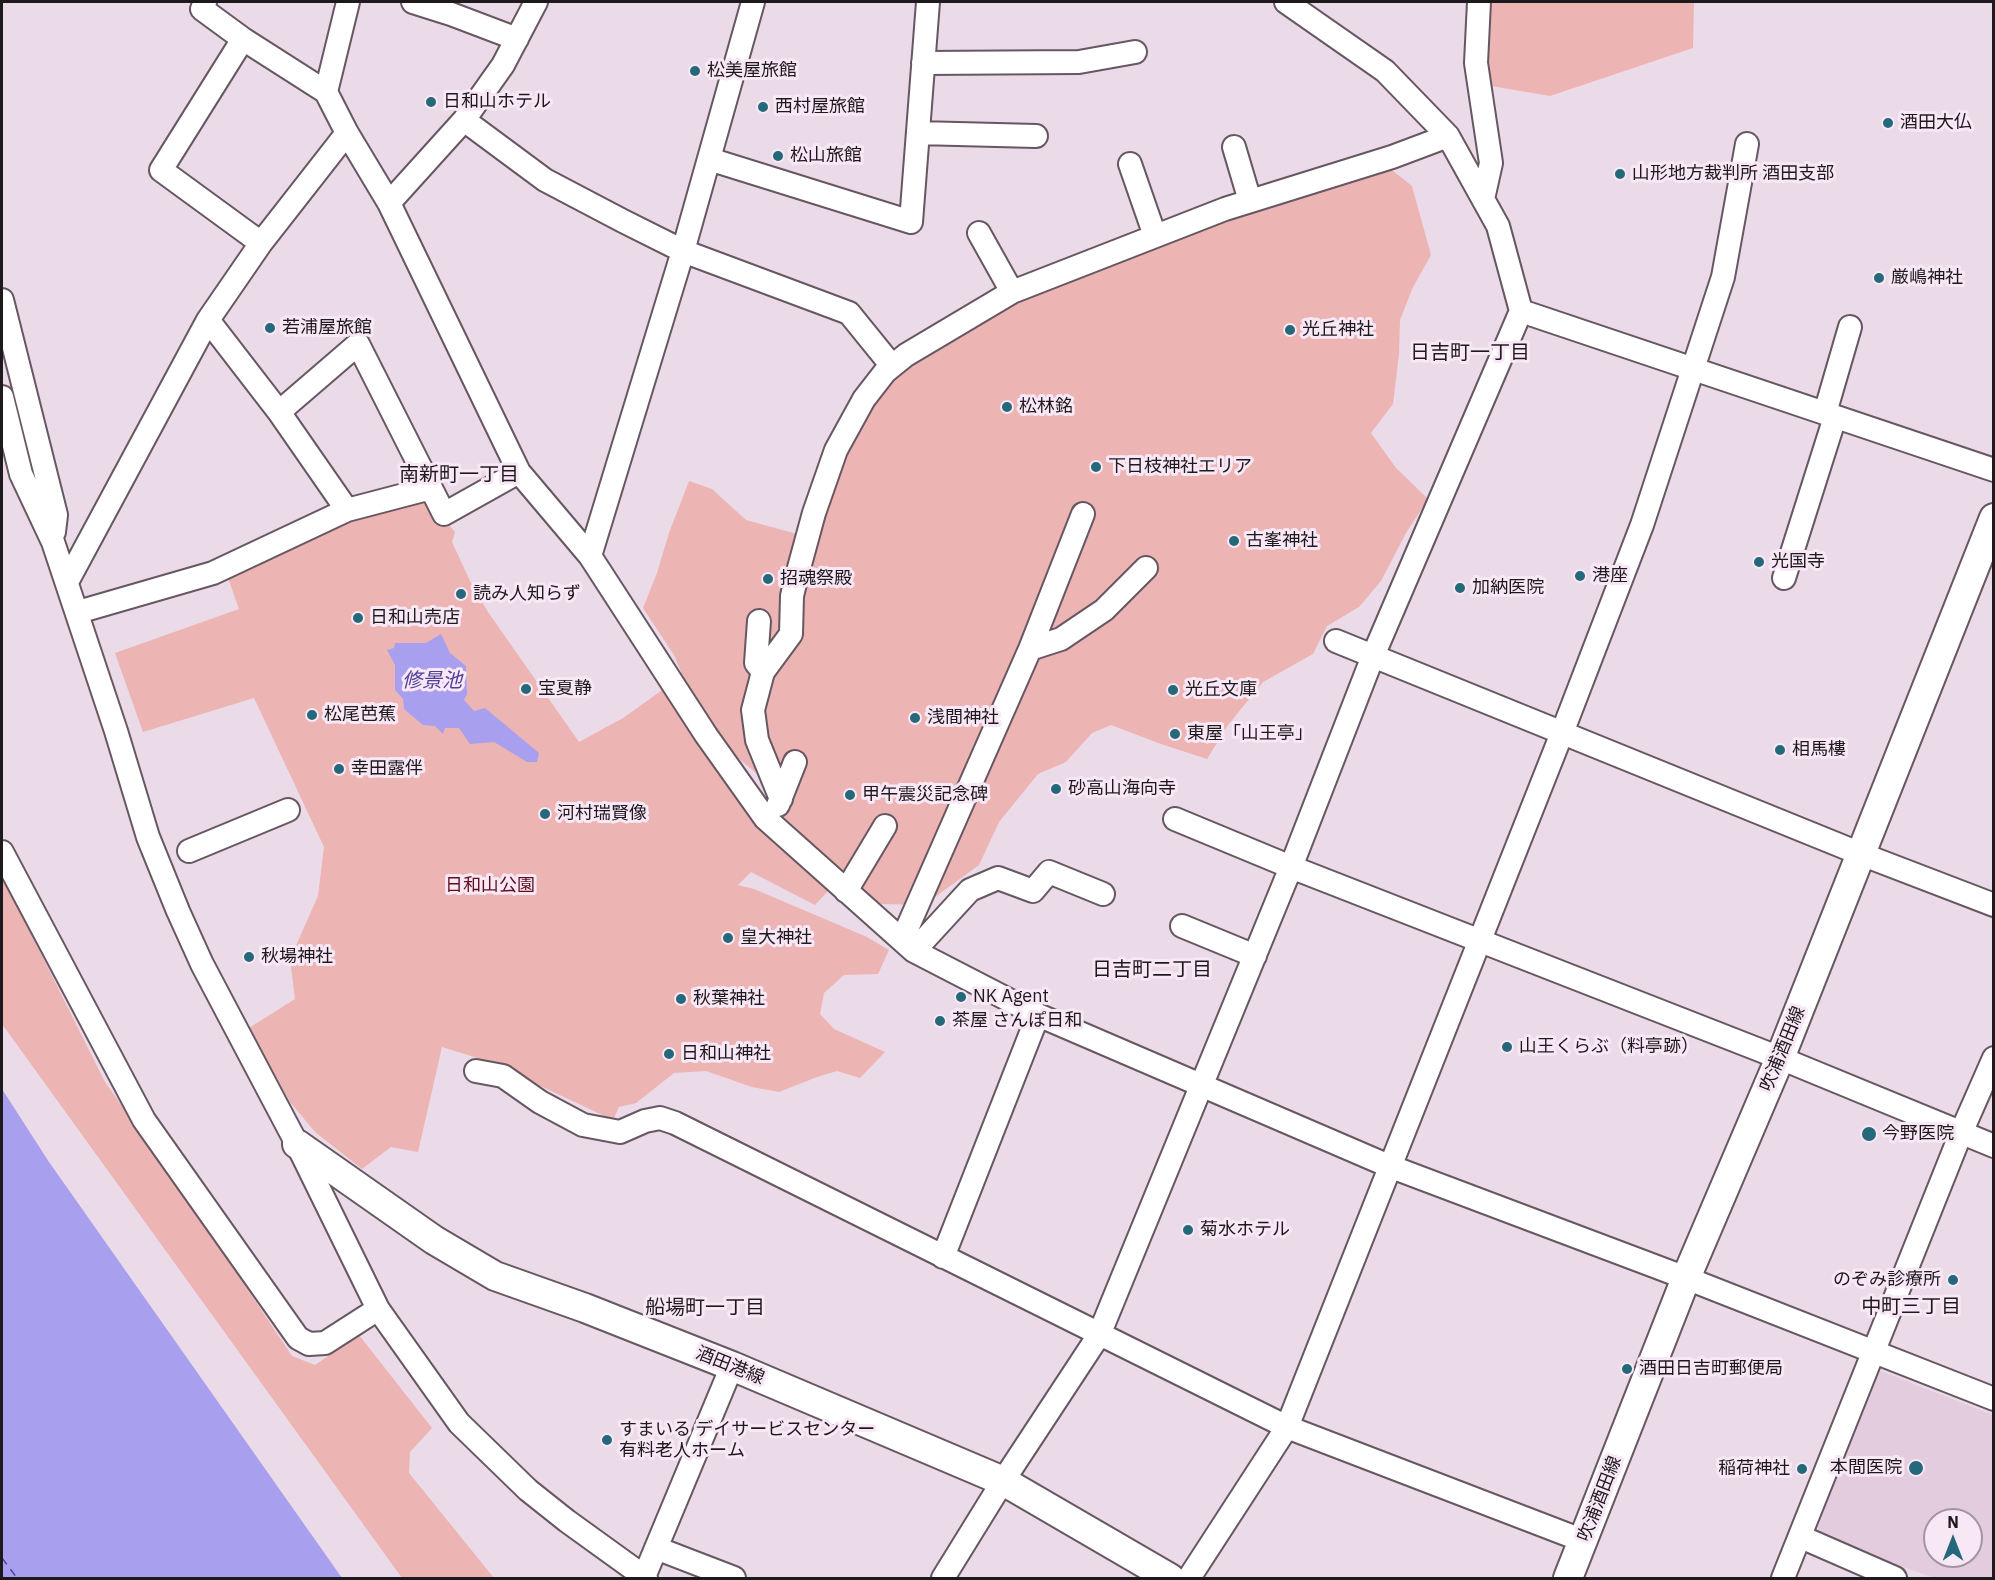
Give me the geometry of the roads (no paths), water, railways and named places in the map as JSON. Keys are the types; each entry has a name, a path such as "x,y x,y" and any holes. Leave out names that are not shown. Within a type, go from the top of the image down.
{"main road":[{"name":"吹浦酒田線","path":"1569,1578 1686,1278 1780,1058 1994,518"},
{"name":"酒田港線","path":"297,1144 434,1240 495,1276 585,1308 732,1366 1003,1481 1170,1578"}],"street":[{"path":"205,2 202,9 243,39 326,92 347,134 389,203 519,472 590,556 706,735 770,823 908,946 1038,1015 1389,1166 1686,1278 1994,1399"},
{"path":"326,92 348,2"},
{"path":"413,2 453,8 517,39"},
{"path":"389,203 464,120 503,64 536,2"},
{"path":"590,556 683,251 753,2"},
{"path":"709,159 911,222 928,2"},
{"path":"943,1578 1003,1481 1099,1335 1291,867 1373,656 1521,311 1498,226 1448,136 1385,71 1286,2"},
{"path":"1479,2 1476,63 1491,163 1483,199"},
{"path":"243,39 161,170 261,243"},
{"path":"923,63 1079,62 1135,52"},
{"path":"464,120 545,180 683,251 849,313 891,366"},
{"path":"918,133 1036,136"},
{"path":"67,582 208,320 261,243 347,134"},
{"path":"781,800 757,740 753,710 763,672 791,634 792,596 796,579 814,513 836,450 864,399 891,366 1012,292 1225,209 1392,157 1448,136"},
{"path":"1189,1578 1287,1427 1562,733 1642,525 1723,277 1747,144"},
{"path":"1234,147 1250,201"},
{"path":"1130,164 1155,236"},
{"path":"979,233 1012,292"},
{"path":"2,300 56,515 53,542"},
{"path":"1521,311 1994,470"},
{"path":"208,320 279,412 347,510"},
{"path":"1784,578 1830,415 1850,327"},
{"path":"279,412 358,344 444,514 519,472"},
{"path":"2,397 21,474 53,542 78,612 148,837 178,911 202,964 297,1144 378,1309 459,1423 528,1490 645,1578 732,1366"},
{"path":"2,460 21,474"},
{"path":"78,612 213,573 347,510 431,488"},
{"path":"908,946 1083,514"},
{"path":"1030,649 1061,639 1104,610 1146,567"},
{"path":"759,621 756,663 763,672"},
{"path":"1336,641 1861,854 1994,904"},
{"path":"770,823 795,762"},
{"path":"189,851 288,810"},
{"path":"1175,819 1291,867 1780,1058 1994,1146"},
{"path":"846,891 885,826"},
{"path":"2,852 144,1120 298,1338 309,1344 324,1343 378,1309"},
{"path":"908,946 970,890 998,878 1034,891 1049,872 1103,894"},
{"path":"1182,926 1255,956"},
{"path":"943,1257 1038,1015"},
{"path":"1783,1578 1960,1133 1994,1058"},
{"path":"476,1071 503,1076 540,1102 583,1125 620,1132 645,1121 660,1118 675,1123 1287,1427 1584,1541"},
{"path":"1801,1536 1895,1578"},
{"path":"656,1548 734,1578"}],"water":[{"name":"修景池","path":"441,634 450,653 466,666 467,694 464,700 474,711 485,708 539,753 537,762 527,762 494,742 470,744 459,728 445,728 443,734 435,726 423,725 404,709 403,699 395,690 395,665 387,650 394,648 395,643 426,643"},
{"path":"2,1089 49,1162 342,1578 2,1578"}],"place":[{"name":"松美屋旅館","path":"695,71"},
{"name":"日和山ホテル","path":"431,102"},
{"name":"西村屋旅館","path":"763,107"},
{"name":"酒田大仏","path":"1888,123"},
{"name":"松山旅館","path":"778,156"},
{"name":"山形地方裁判所 酒田支部","path":"1620,174"},
{"name":"厳嶋神社","path":"1879,278"},
{"name":"若浦屋旅館","path":"270,328"},
{"name":"光丘神社","path":"1290,330"},
{"name":"松林銘","path":"1007,407"},
{"name":"下日枝神社エリア","path":"1096,467"},
{"name":"古峯神社","path":"1234,541"},
{"name":"光国寺","path":"1759,562"},
{"name":"港座","path":"1580,576"},
{"name":"招魂祭殿","path":"768,579"},
{"name":"加納医院","path":"1460,588"},
{"name":"読み人知らず","path":"461,594"},
{"name":"日和山売店","path":"358,618"},
{"name":"宝夏静","path":"526,689"},
{"name":"光丘文庫","path":"1173,690"},
{"name":"松尾芭蕉","path":"312,715"},
{"name":"浅間神社","path":"915,718"},
{"name":"東屋「山王亭」","path":"1175,734"},
{"name":"相馬樓","path":"1780,750"},
{"name":"幸田露伴","path":"339,769"},
{"name":"砂高山海向寺","path":"1056,789"},
{"name":"甲午震災記念碑","path":"850,795"},
{"name":"河村瑞賢像","path":"545,814"},
{"name":"皇大神社","path":"728,938"},
{"name":"秋場神社","path":"249,957"},
{"name":"NK Agent","path":"961,997"},
{"name":"秋葉神社","path":"681,999"},
{"name":"茶屋 さんぽ日和","path":"940,1021"},
{"name":"山王くらぶ（料亭跡）","path":"1507,1047"},
{"name":"日和山神社","path":"669,1054"},
{"name":"今野医院","path":"1869,1134"},
{"name":"菊水ホテル","path":"1188,1230"},
{"name":"のぞみ診療所","path":"1953,1280"},
{"name":"酒田日吉町郵便局","path":"1627,1369"},
{"name":"すまいる デイサービスセンター 有料老人ホーム","path":"607,1440"},
{"name":"本間医院","path":"1916,1468"},
{"name":"稲荷神社","path":"1802,1469"}],"district":[{"name":"日吉町一丁目","path":"1470,353"},
{"name":"南新町一丁目","path":"459,475"},
{"name":"日吉町二丁目","path":"1152,970"},
{"name":"中町三丁目","path":"1911,1307"},
{"name":"船場町一丁目","path":"705,1308"}],"park label":[{"name":"日和山公園","path":"490,886"}]}
